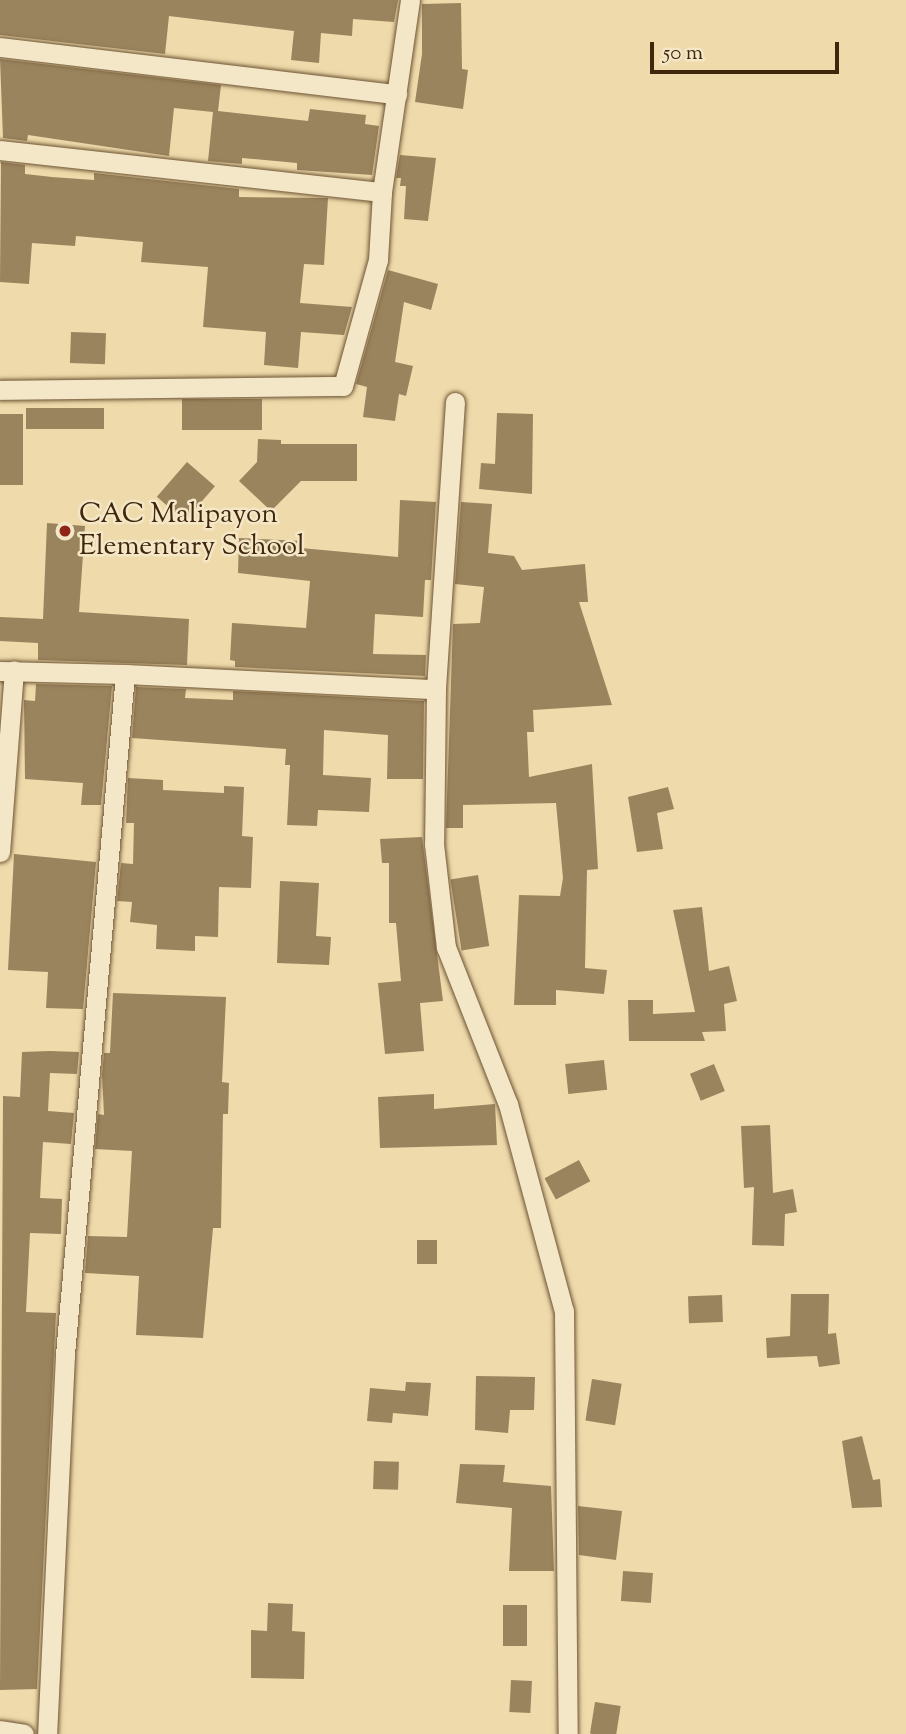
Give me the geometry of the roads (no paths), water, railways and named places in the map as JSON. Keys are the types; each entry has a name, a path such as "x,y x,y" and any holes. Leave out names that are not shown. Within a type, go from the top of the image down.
{"street":[{"path":"0,390 343,386 378,260 382,192 410,0"},
{"path":"0,47 397,93"},
{"path":"0,150 382,192"},
{"path":"455,402 436,688 434,844 446,947 508,1104 564,1311 568,1734"},
{"path":"0,852 7,671 436,688"},
{"path":"47,1734 65,1355 125,674"},
{"path":"0,1730 23,1734"}],"place":[{"name":"CAC Malipayon Elementary School","path":"65,531"}]}
